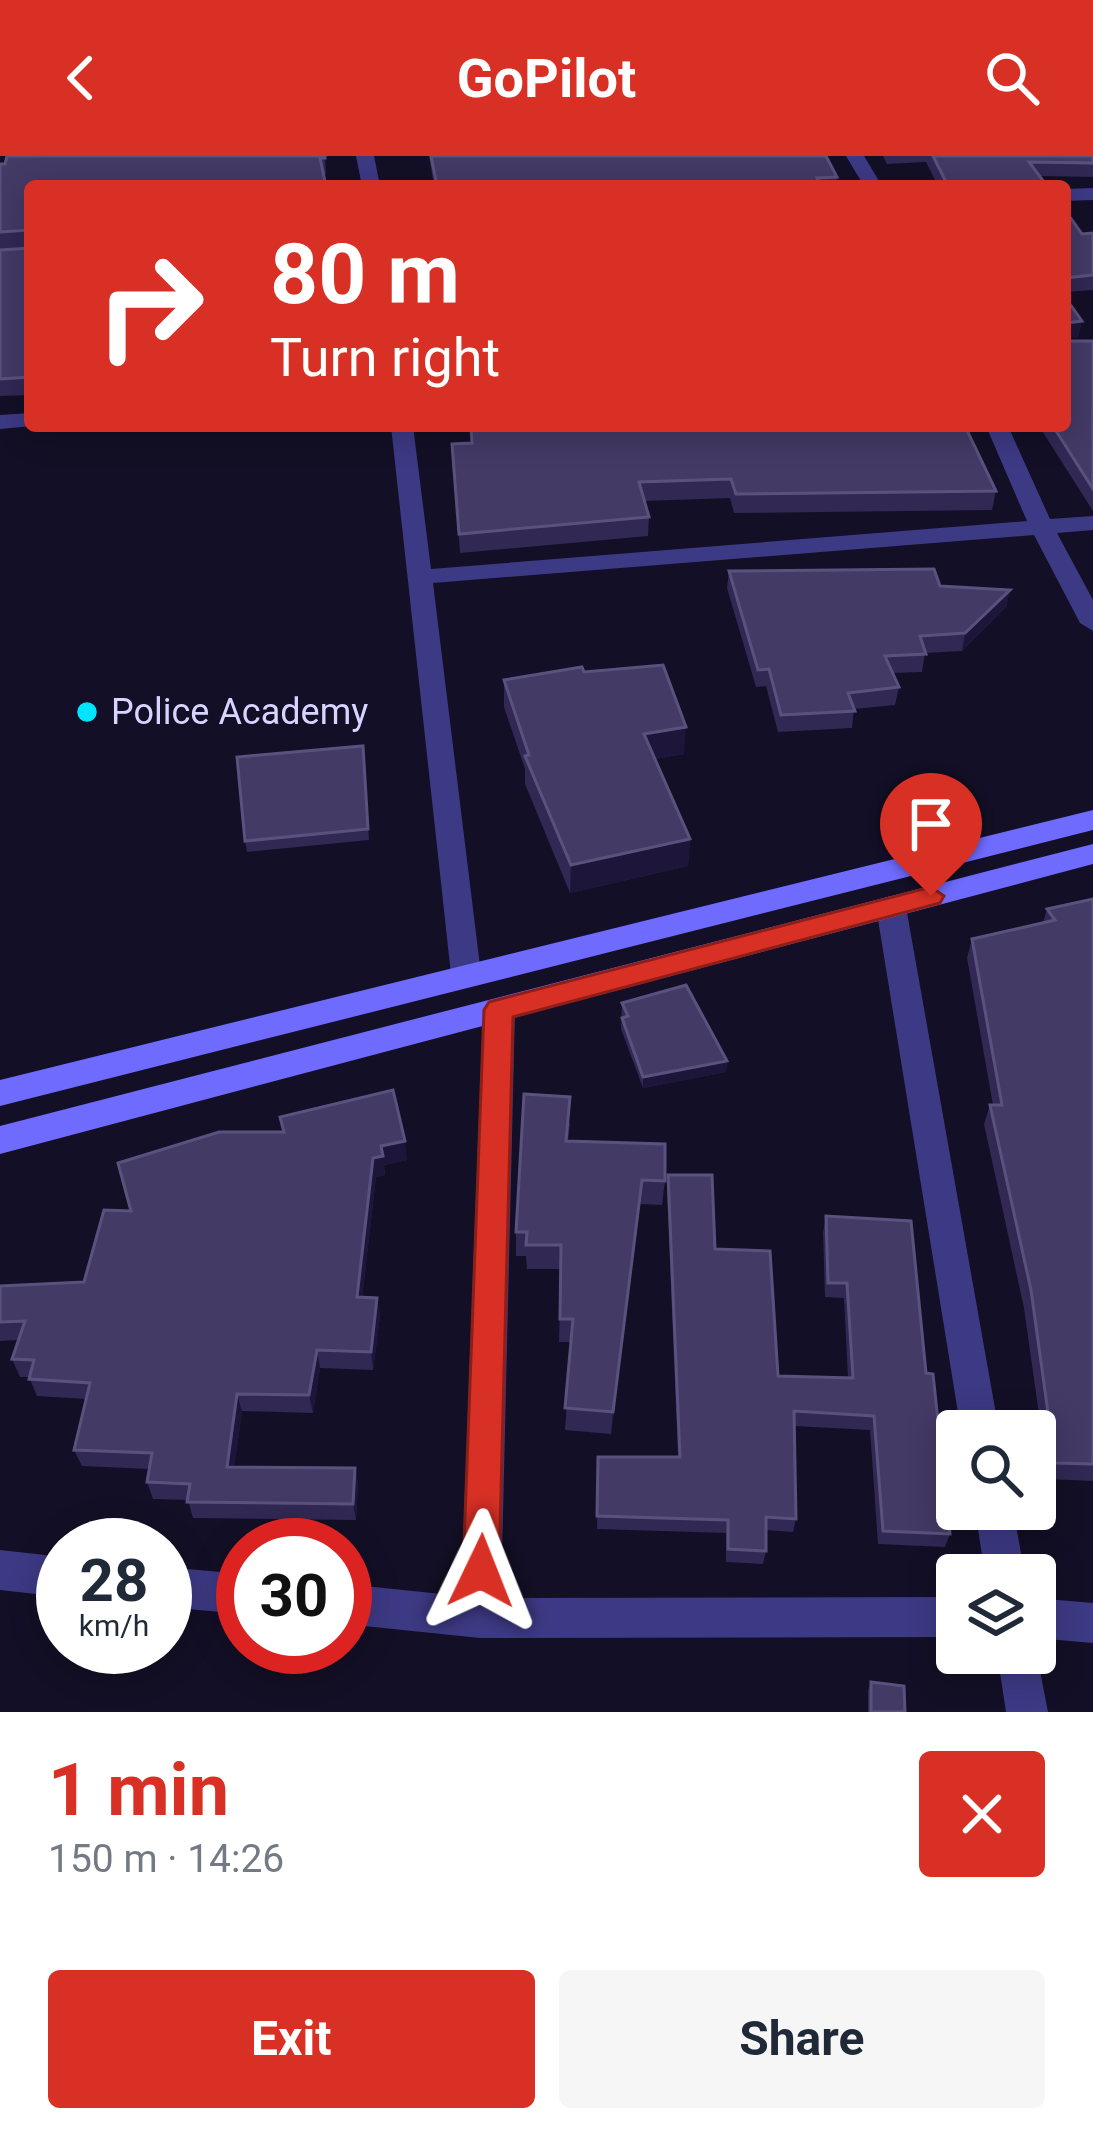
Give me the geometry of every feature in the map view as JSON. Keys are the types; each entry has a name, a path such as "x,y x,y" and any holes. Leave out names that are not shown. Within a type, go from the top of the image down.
{"street":[{"path":"403,432 466,974"},
{"path":"1000,432 1041,526 1093,622"},
{"path":"418,578 1093,523"},
{"path":"0,1094 1093,820"},
{"path":"0,1140 1093,854"},
{"path":"891,907 976,1410"},
{"path":"479,1618 499,1010"},
{"path":"0,1570 36,1573"},
{"path":"372,1607 479,1618 936,1616"},
{"path":"1056,1620 1093,1623"},
{"path":"1021,1674 1027,1712"}],"building":[{"path":"7,156 325,156 320,158 325,180 24,180 24,230 0,232 0,164 5,164"},
{"path":"431,156 826,156 837,177 818,180 436,180"},
{"path":"933,156 1093,156 1093,163 1029,162 1042,180 945,180"},
{"path":"1071,218 1082,234 1093,233 1093,275 1071,277"},
{"path":"24,248 24,377 0,379 0,250"},
{"path":"1071,305 1082,321 1071,322"},
{"path":"1071,341 1093,341 1093,489 1057,432 1071,432"},
{"path":"471,432 968,432 996,491 736,494 731,479 639,482 649,517 459,534 452,444 472,443"},
{"path":"934,569 940,586 1010,590 965,633 920,636 926,654 885,656 899,687 848,693 855,711 781,715 769,669 758,670 729,571"},
{"path":"663,665 686,727 644,734 690,839 571,865 525,756 529,755 504,680 582,667 584,672"},
{"path":"363,746 368,829 245,841 237,757"},
{"path":"1093,899 1093,1464 1056,1463 1056,1410 1048,1410 1031,1290 990,1105 1002,1105 972,939 1055,920 1047,909"},
{"path":"686,985 727,1061 643,1077 622,1018 628,1016 622,1003"},
{"path":"393,1090 405,1141 381,1146 383,1156 373,1158 357,1297 377,1298 371,1352 317,1350 309,1395 237,1394 227,1467 355,1468 353,1504 187,1502 190,1484 147,1482 152,1453 74,1450 90,1383 29,1379 34,1360 12,1359 25,1321 0,1322 0,1286 84,1282 104,1210 131,1211 118,1163 219,1132 284,1132 280,1117"},
{"path":"524,1094 570,1097 566,1141 665,1144 665,1181 642,1180 613,1412 565,1408 573,1319 560,1319 561,1245 526,1245 527,1232 516,1232"},
{"path":"668,1175 712,1175 715,1249 770,1251 778,1376 853,1378 847,1283 828,1283 826,1216 911,1221 926,1373 933,1374 937,1410 936,1530 950,1530 950,1534 883,1531 874,1416 794,1411 796,1519 766,1517 766,1551 728,1549 728,1520 597,1516 598,1457 680,1457"},
{"path":"871,1682 904,1686 905,1712 871,1712"}],"place":[{"name":"Police Academy","path":"87,712"}],"route":[{"path":"481,1571 499,1010 931,896"}]}
